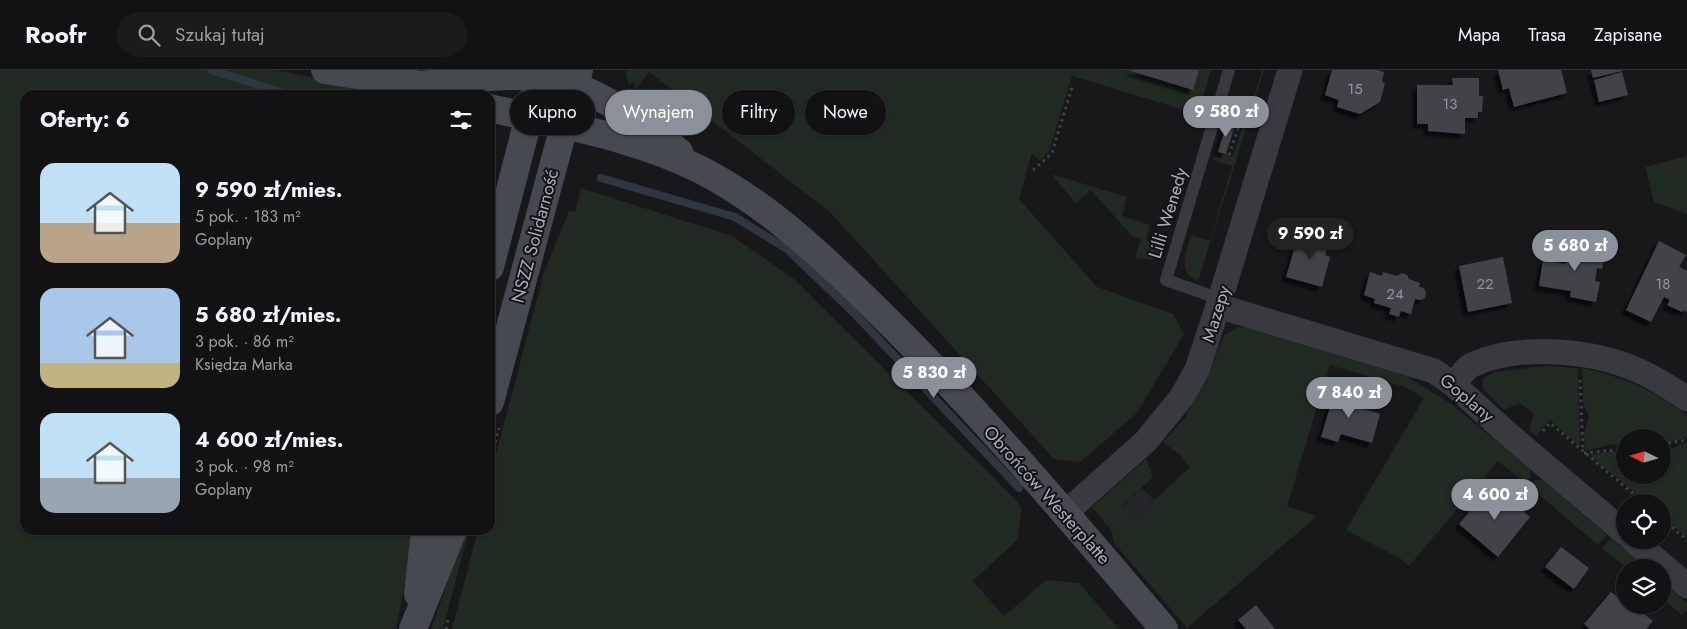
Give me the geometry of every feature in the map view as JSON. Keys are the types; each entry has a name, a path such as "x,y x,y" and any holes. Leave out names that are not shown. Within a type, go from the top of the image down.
{"street":[{"name":"Obrońców Westerplatte","path":"326,70 421,85 436,90"},
{"name":"Mazepy","path":"1065,513 1146,442 1166,420 1197,370 1290,70"},
{"name":"Obrońców Westerplatte","path":"421,85 490,77 540,74 577,79 652,131 700,170 777,219 826,260 920,352 1065,513 1164,629"},
{"name":"NSZZ Solidarność","path":"536,90 540,74"},
{"name":"Obrońców Westerplatte","path":"495,109 510,113"},
{"name":"NSZZ Solidarność","path":"495,248 525,135"},
{"name":"NSZZ Solidarność","path":"495,383 562,135"},
{"name":"Obrońców Westerplatte","path":"595,135 642,146 700,170"},
{"name":"Goplany","path":"1219,302 1434,371 1454,384 1508,434 1616,525"},
{"path":"1454,384 1470,365 1486,360 1527,352 1579,354 1598,356 1630,367 1660,382 1687,399"},
{"path":"414,627 424,535"},
{"path":"414,627 451,535"},
{"path":"1644,549 1687,586"}],"lane":[{"name":"Lilli Wenedy","path":"1219,302 1166,280 1229,70"}],"path":[{"path":"1033,170 1052,153 1072,87 1075,88"},
{"path":"1229,155 1240,123"},
{"path":"1579,354 1583,452"},
{"path":"1538,437 1550,423 1633,494"},
{"path":"1671,443 1687,440"},
{"path":"1583,452 1616,450"},
{"path":"1671,527 1687,540"}],"shaded area":[{"path":"0,70 276,70 371,90 20,90 20,535 414,535 396,629 0,629"},
{"path":"625,70 1127,70 1193,90 1199,70 1211,70 1198,114 1072,76 1049,151 1039,161 1032,153 1019,199 1097,287 1173,314 1184,334 1137,413 1080,462 1054,459 831,213 730,135 795,135 795,90 722,90 722,129 712,121 712,90 672,90 649,72 636,89 633,82 629,85"},
{"path":"1262,70 1264,70 1248,121 1227,115 1228,110 1248,116"},
{"path":"1225,122 1227,123 1218,152 1233,156 1242,128 1246,129 1198,281 1187,273 1185,255 1191,235 1210,241 1232,166 1213,160"},
{"path":"1687,156 1687,214 1654,202 1645,167"},
{"path":"1051,174 1127,197 1122,216 1150,225 1146,241 1164,247 1159,255 1151,260 1135,258 1141,239 1132,236 1091,190 1076,203"},
{"path":"581,188 732,236 794,279 1022,508 1017,540 973,581 1004,616 1046,580 1079,583 1119,629 452,629 477,535 495,535 495,458 544,272 569,211 575,212"},
{"path":"1238,327 1246,327 1406,376 1453,405 1530,469 1530,477 1525,483 1498,461 1409,566 1401,559 1346,530 1424,398 1405,387 1330,365 1287,506 1317,516 1187,628 1114,543 1112,531 1092,507 1146,459 1153,477 1121,507 1133,520 1190,467 1180,455 1163,442 1187,416 1209,372 1224,335"},
{"path":"1545,366 1578,368 1580,447 1550,420 1536,436 1529,430 1534,414 1520,403 1504,410 1483,389 1483,379 1494,372"},
{"path":"1582,368 1611,375 1651,392 1687,416 1687,438 1671,441 1671,429 1616,429 1616,444 1585,450 1584,434 1589,417 1583,403"},
{"path":"1687,442 1687,538 1671,524 1671,494 1636,494 1625,484 1671,484 1671,449"},
{"path":"1616,452 1616,477 1589,454"},
{"path":"1534,480 1543,480 1607,535 1598,545 1529,486"},
{"path":"1142,488 1154,500 1133,520 1121,508"},
{"path":"464,535 468,535 443,629 431,629"},
{"path":"1611,538 1616,542 1616,549 1624,549 1636,559 1616,559 1602,548"},
{"path":"1671,590 1687,603 1687,610 1682,615 1671,606"}],"building":[{"path":"1128,70 1199,70 1193,90"},
{"path":"1332,70 1377,70 1384,72 1382,82 1385,83 1380,102 1360,114 1337,107 1339,100 1325,95"},
{"path":"1498,70 1561,70 1567,93 1514,107 1509,88 1503,90"},
{"path":"1591,70 1622,70 1622,71 1593,78"},
{"path":"1622,72 1628,95 1599,102 1594,80"},
{"path":"1452,78 1479,78 1479,96 1483,96 1482,112 1478,112 1478,118 1465,118 1465,134 1428,131 1428,124 1417,124 1417,85 1453,85"},
{"path":"1227,123 1235,125 1226,154 1218,152"},
{"path":"1305,231 1330,238 1325,255 1330,257 1322,287 1286,277 1295,246 1301,247"},
{"path":"1659,241 1686,255 1679,267 1687,271 1687,312 1683,310 1682,312 1667,305 1670,300 1664,297 1651,322 1626,310"},
{"path":"1570,243 1606,249 1602,269 1597,268 1595,281 1600,282 1596,302 1570,297 1571,291 1539,286 1543,260 1565,264"},
{"path":"1503,257 1512,303 1468,312 1459,266"},
{"path":"1370,272 1382,276 1383,272 1397,276 1402,273 1407,275 1409,279 1420,283 1419,287 1424,288 1426,292 1425,298 1421,300 1415,299 1411,314 1401,311 1399,317 1389,314 1391,308 1374,303 1375,299 1364,295"},
{"path":"1336,387 1355,393 1352,405 1380,414 1372,443 1341,434 1338,442 1321,437"},
{"path":"1492,485 1530,517 1498,557 1459,524"},
{"path":"1561,547 1589,568 1574,589 1545,567"},
{"path":"1611,592 1616,596 1616,614 1644,614 1653,621 1646,629 1590,629 1584,624"},
{"path":"1256,605 1275,629 1246,629 1238,620"}],"waterway":[{"path":"211,70 274,90"},
{"path":"601,178 735,217 787,249 854,313 1019,488"}]}
